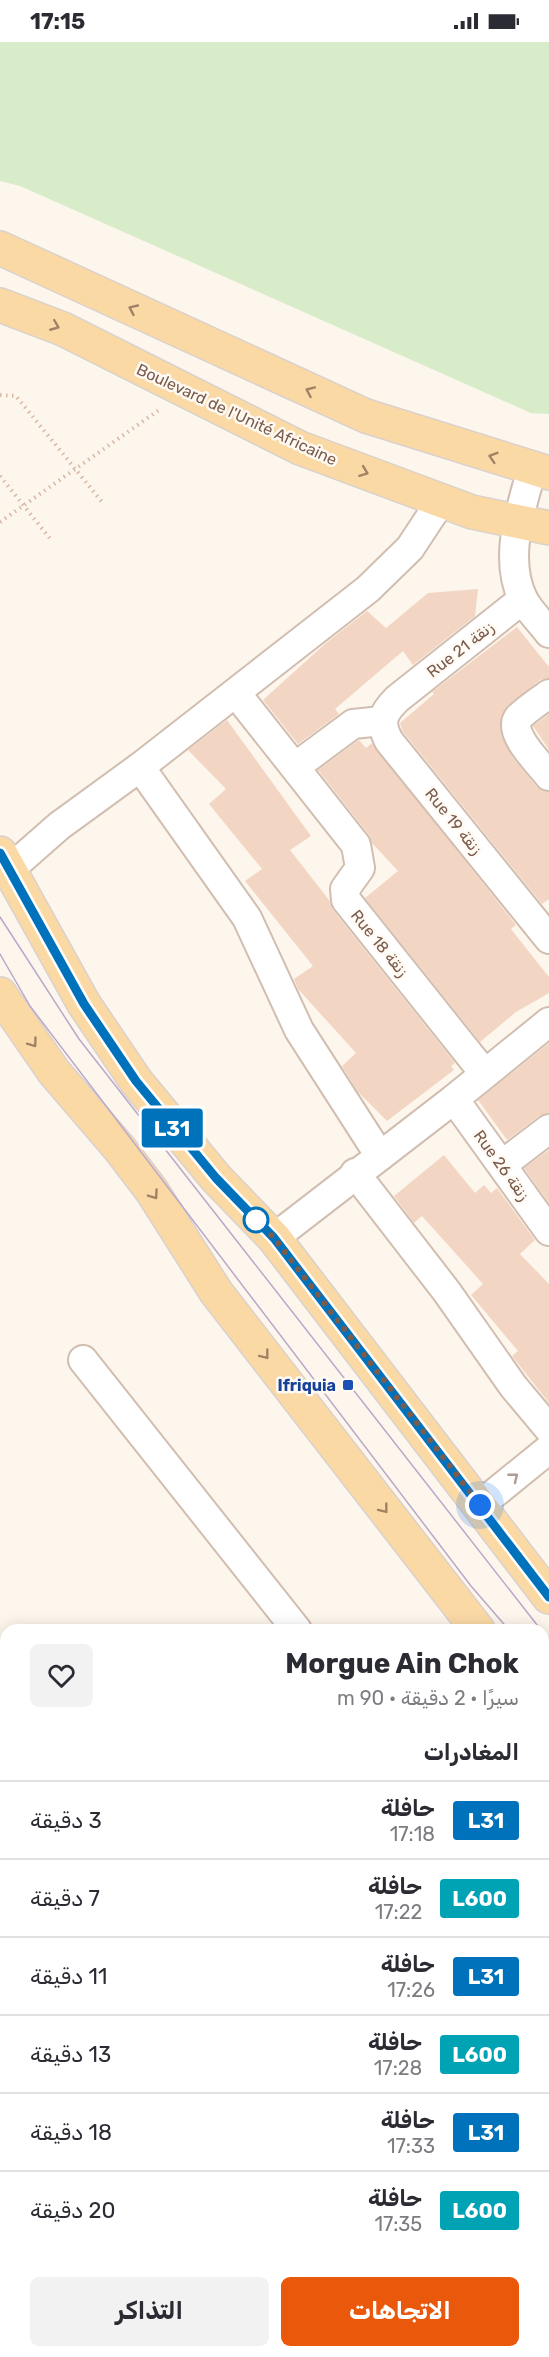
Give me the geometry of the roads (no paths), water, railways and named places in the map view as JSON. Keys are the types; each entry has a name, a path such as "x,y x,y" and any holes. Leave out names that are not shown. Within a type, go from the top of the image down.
{"main road":[{"path":"0,249 366,416 540,471"},
{"name":"Boulevard de l'Unité Africaine","path":"0,305 63,329 300,448 472,512 549,528"},
{"path":"4,861 84,1004 136,1081 216,1178 274,1238 549,1597"},
{"path":"0,994 54,1072 120,1149 152,1191 216,1292 473,1624"}],"street":[{"path":"540,471 518,520 514,541 516,569 523,599 549,633"},
{"path":"4,861 59,826 140,767 368,589 399,560 423,532 441,501"},
{"name":"Rue 21 زنقة","path":"389,710 523,599"},
{"name":"Rue 18 زنقة","path":"236,693 356,845 360,868 345,889 346,900 484,1073"},
{"path":"549,694 519,717 515,725 517,736 549,776"},
{"path":"296,767 353,724 389,710"},
{"name":"Rue 19 زنقة","path":"389,710 382,729 389,741 544,922"},
{"path":"140,767 247,918 299,1030 380,1156"},
{"path":"274,1238 355,1173 454,1099 549,1022"},
{"name":"Rue 26 زنقة","path":"454,1099 503,1164 549,1231"},
{"path":"503,1164 549,1129"},
{"path":"355,1173 447,1292 513,1386 549,1429"},
{"path":"83,1360 292,1624"},
{"path":"480,1505 549,1449"}],"tram line":[{"path":"0,917 79,1039 536,1624"},
{"path":"0,954 30,1006 471,1586 504,1624"}],"place":[{"name":"Ifriquia","path":"348,1385"}]}
